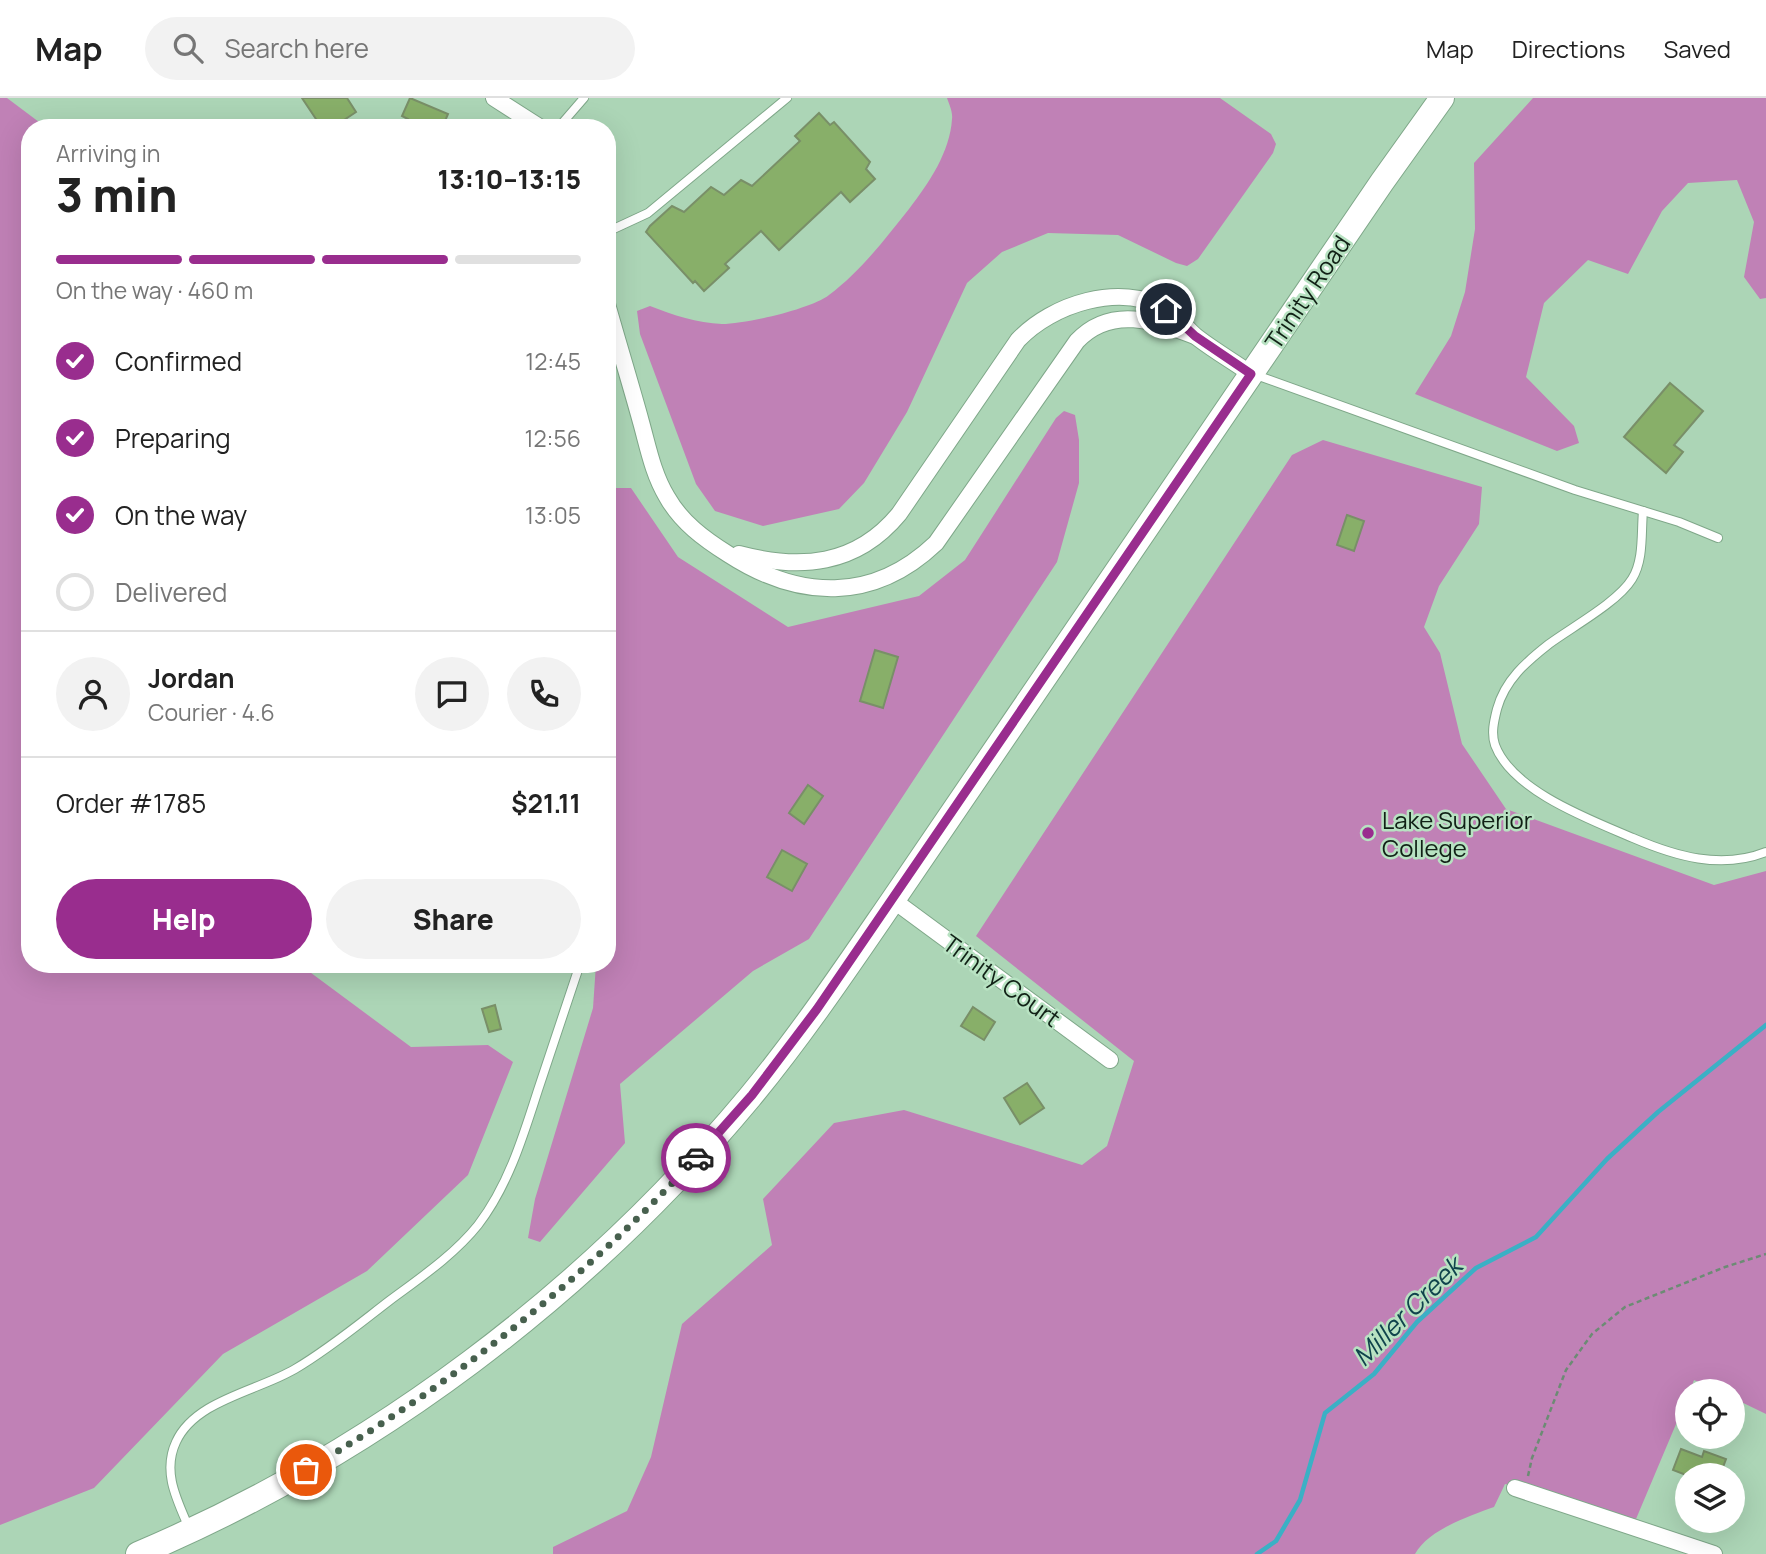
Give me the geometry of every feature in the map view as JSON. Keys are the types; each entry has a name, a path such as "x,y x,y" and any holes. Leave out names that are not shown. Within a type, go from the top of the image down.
{"highway":[{"name":"Trinity Road","path":"138,1554 190,1531 296,1476 415,1401 491,1346 599,1255 670,1185 752,1095 817,1009 893,900 1442,98"}],"street":[{"path":"494,98 527,119"},
{"path":"716,547 770,562 805,563 843,554 875,537 899,513 1018,340 1032,326 1058,309 1105,298 1144,301 1166,309 1195,336 1251,374"},
{"path":"616,335 657,477 667,497 685,521 716,547 764,574 809,587 836,589 888,577 908,567 936,543 1083,335 1104,322 1129,318 1157,322 1195,336"},
{"name":"Trinity Court","path":"893,900 1110,1060"},
{"path":"1520,1490 1714,1554"}],"lane":[{"path":"566,119 584,98"},
{"path":"616,228 648,213 787,98"},
{"path":"1251,374 1575,490 1679,522 1718,538"},
{"path":"1643,511 1639,559 1633,578 1614,597 1548,645 1516,673 1503,693 1495,718 1493,728 1496,746 1506,764 1527,784 1558,803 1650,845 1684,856 1715,860 1746,858 1766,852"},
{"path":"190,1531 169,1473 170,1458 186,1425 200,1412 292,1371 321,1353 457,1247 483,1217 504,1181 523,1138 577,973"}],"path":[{"path":"1520,1490 1566,1370 1592,1334 1625,1307 1725,1267 1766,1255"}],"shaded area":[{"path":"0,98 7,98 35,119 21,119 21,973 311,973 411,1047 488,1045 513,1062 468,1175 367,1271 223,1354 94,1488 0,1525"},
{"path":"947,98 1220,98 1271,134 1276,144 1273,153 1198,259 1187,266 1118,235 1048,233 1002,252 967,283 907,412 864,483 839,509 763,526 715,511 696,484 640,334 637,311 650,306 694,320 722,324 762,319 808,305 829,295 852,276 872,254 931,178 943,155 950,131 952,114"},
{"path":"1533,98 1766,98 1766,298 1760,299 1744,277 1754,222 1737,180 1688,183 1662,211 1628,274 1588,260 1544,303 1526,377 1574,426 1579,443 1557,451 1415,394 1451,336 1465,292 1475,229 1474,163"},
{"path":"1064,411 1075,415 1079,440 1079,483 1057,562 809,939 753,971 620,1084 625,1143 540,1242 528,1238 535,1199 593,1008 595,973 616,973 616,488 631,488 678,557 788,627 919,596 965,560 1056,418"},
{"path":"1323,440 1482,487 1479,524 1439,586 1424,627 1440,653 1462,744 1506,809 1714,885 1766,871 1766,1414 1745,1404 1745,1379 1675,1379 1675,1426 1636,1519 1505,1484 1494,1507 1461,1519 1439,1531 1421,1545 1415,1554 553,1554 553,1547 627,1511 651,1457 682,1324 772,1245 763,1199 834,1123 904,1110 1082,1165 1107,1146 1134,1061 976,936 1292,455"}],"building":[{"path":"302,98 347,98 356,112 346,119 316,119"},
{"path":"410,98 448,114 446,119 408,119 402,116"},
{"path":"819,113 830,125 834,122 870,162 866,169 875,179 850,202 841,192 779,250 761,231 725,264 729,268 704,291 695,281 693,283 646,232 672,206 684,212 711,187 724,195 741,180 752,186 800,141 795,136"},
{"path":"1670,383 1703,411 1674,445 1683,452 1666,473 1624,437"},
{"path":"1347,515 1364,521 1354,551 1337,545"},
{"path":"875,650 898,657 883,708 860,701"},
{"path":"808,785 823,796 804,824 789,813"},
{"path":"782,850 807,864 792,891 767,877"},
{"path":"495,1005 501,1029 489,1032 482,1009"},
{"path":"973,1007 995,1022 984,1040 961,1026"},
{"path":"1027,1083 1044,1108 1020,1124 1004,1098"},
{"path":"1681,1449 1702,1457 1704,1451 1726,1459 1724,1463 1676,1463"}],"waterway":[{"name":"Miller Creek","path":"1257,1554 1276,1541 1300,1500 1325,1413 1374,1374 1417,1322 1476,1268 1536,1237 1607,1159 1658,1112 1766,1025"}],"way so far":[{"path":"306,1470 454,1374 528,1317 633,1223 696,1158"}],"place":[{"name":"Lake Superior College","path":"1368,833"}],"route":[{"path":"696,1158 752,1095 817,1009 1251,374 1195,336 1166,309"}]}
